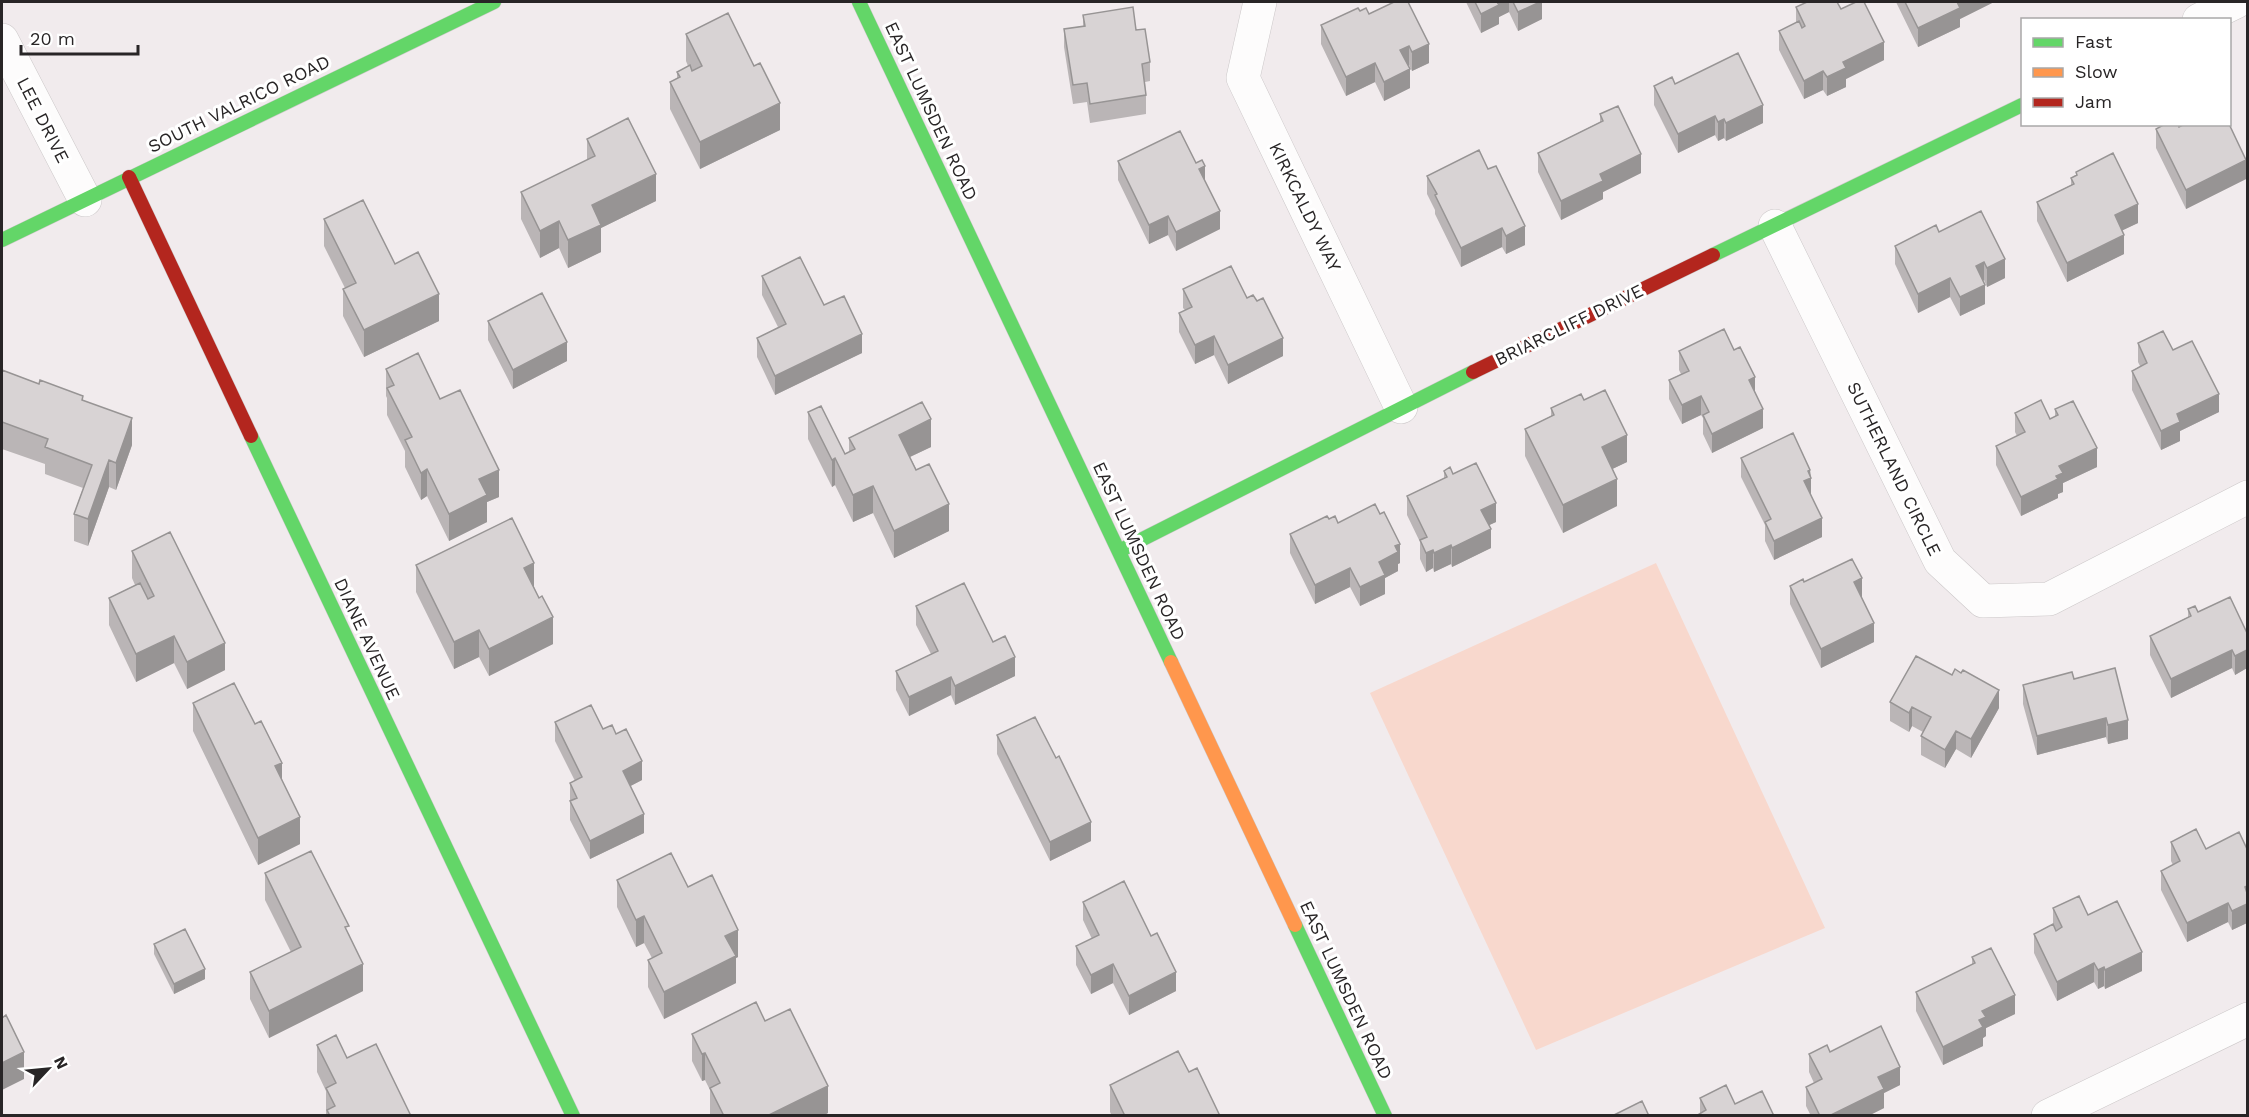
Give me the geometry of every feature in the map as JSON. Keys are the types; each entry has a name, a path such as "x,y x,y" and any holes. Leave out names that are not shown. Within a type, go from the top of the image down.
{"street":[{"name":"SOUTH VALRICO ROAD","path":"2,240 494,2"},
{"name":"EAST LUMSDEN ROAD","path":"859,2 1385,1116"},
{"name":"KIRKCALDY WAY","path":"1260,2 1243,78 1401,406"},
{"path":"2203,18 2236,2"},
{"name":"LEE DRIVE","path":"2,40 85,200"},
{"name":"BRIARCLIFF DRIVE","path":"1119,551 1401,406 2021,105"},
{"name":"DIANE AVENUE","path":"129,177 573,1116"},
{"name":"SUTHERLAND CIRCLE","path":"1775,226 1940,561 1983,601 2049,599 2247,497"},
{"path":"2048,1116 2247,1019"}],"shaded area":[{"path":"1656,563 1825,928 1536,1050 1370,693"}],"building":[{"path":"1394,2 1408,2 1429,44 1412,52 1409,46 1400,50 1410,69 1384,82 1375,63 1346,77 1321,25 1358,8 1360,11 1366,8 1369,14"},
{"path":"1475,2 1497,2 1499,5 1481,14"},
{"path":"1513,2 1540,2 1518,12"},
{"path":"1807,2 1837,2 1841,9 1856,2 1864,2 1884,42 1843,62 1846,68 1827,77 1823,71 1804,81 1779,31 1799,21 1802,28 1805,26 1796,7"},
{"path":"1905,2 1957,2 1960,8 1918,28"},
{"path":"1133,7 1136,30 1145,29 1150,62 1142,64 1146,95 1090,104 1087,83 1073,85 1064,29 1085,26 1083,15"},
{"path":"728,13 754,66 760,63 780,103 700,142 670,82 680,77 677,72 690,65 692,71 702,66 686,34"},
{"path":"1738,53 1763,105 1726,123 1724,119 1718,122 1715,116 1678,134 1654,86 1672,77 1675,84"},
{"path":"1618,106 1641,154 1600,174 1603,181 1561,201 1538,153 1603,121 1600,114"},
{"path":"628,118 656,174 592,205 601,225 568,240 559,221 540,231 521,192 595,156 587,139"},
{"path":"2161,126 2230,126 2246,160 2186,190 2156,129"},
{"path":"1180,131 1196,163 1202,160 1205,166 1199,169 1220,211 1176,232 1168,216 1149,225 1118,161"},
{"path":"1479,150 1488,169 1496,166 1525,226 1506,236 1502,228 1461,248 1427,176"},
{"path":"2113,153 2138,204 2115,215 2124,235 2067,263 2037,202 2074,184 2071,178 2077,175 2076,172"},
{"path":"363,200 395,264 418,252 439,294 364,330 343,289 356,283 324,219"},
{"path":"1981,211 2005,259 1987,268 1984,262 1976,266 1985,285 1960,297 1950,278 1918,294 1895,246 1936,225 1939,232"},
{"path":"800,257 824,305 844,296 862,334 775,376 757,338 786,324 762,276"},
{"path":"1231,266 1247,298 1253,295 1257,301 1263,298 1283,338 1228,365 1214,336 1195,345 1179,313 1192,307 1183,289"},
{"path":"542,293 567,342 513,370 488,321"},
{"path":"1724,329 1734,350 1740,347 1755,377 1749,380 1763,409 1712,434 1703,415 1709,412 1701,396 1682,405 1669,380 1689,371 1679,351"},
{"path":"2163,331 2173,350 2192,341 2219,394 2177,414 2180,422 2161,431 2132,371 2147,363 2138,343"},
{"path":"418,353 440,399 460,390 499,470 479,479 487,495 449,514 427,469 421,473 405,440 412,437 387,388 394,385 386,369"},
{"path":"2,370 39,384 40,380 83,396 82,400 132,418 116,463 109,460 88,519 74,514 92,465 45,447 48,439 2,422"},
{"path":"1605,390 1627,435 1602,447 1617,479 1563,505 1525,429 1554,415 1551,408 1581,394 1584,400"},
{"path":"2041,400 2050,419 2058,415 2055,409 2073,401 2097,448 2059,466 2063,473 2056,476 2058,479 2021,497 1996,446 2025,432 2015,413"},
{"path":"922,402 931,419 899,435 916,470 929,464 949,504 894,531 873,486 853,495 835,458 832,460 808,412 821,406 845,454 855,449 849,438"},
{"path":"1793,433 1810,470 1808,471 1811,478 1804,481 1822,518 1774,541 1765,522 1771,519 1741,458"},
{"path":"1476,463 1496,503 1481,510 1491,529 1452,548 1451,545 1434,553 1433,550 1426,553 1420,540 1427,537 1407,496 1447,477 1444,471 1450,467 1453,474"},
{"path":"1375,504 1380,514 1384,512 1400,544 1395,546 1398,552 1379,562 1385,575 1360,587 1350,568 1315,585 1290,534 1327,516 1329,519 1335,516 1338,523"},
{"path":"512,518 534,563 524,568 539,598 542,596 553,617 489,649 479,630 454,642 416,565"},
{"path":"170,532 225,643 187,662 174,636 136,654 109,598 140,583 148,599 154,596 132,551"},
{"path":"1852,559 1862,578 1854,582 1874,623 1821,649 1790,586 1803,579 1804,582"},
{"path":"964,583 993,642 1005,636 1015,657 955,686 951,677 909,697 896,671 938,651 916,606"},
{"path":"2230,597 2247,633 2247,650 2235,656 2232,650 2171,679 2150,636 2191,616 2188,609 2195,606 2198,612"},
{"path":"1916,656 1952,675 1955,669 1961,673 1963,670 1999,690 1971,739 1956,731 1945,750 1921,736 1931,717 1912,707 1909,713 1890,702"},
{"path":"2115,668 2128,720 2108,725 2106,718 2037,736 2023,685 2072,672 2074,679"},
{"path":"234,683 255,724 261,721 282,763 275,766 300,817 258,838 193,703"},
{"path":"591,705 603,729 612,725 616,734 626,729 642,761 623,771 644,814 590,841 570,801 577,798 570,783 582,777 555,722"},
{"path":"1035,717 1056,758 1059,756 1091,822 1050,842 997,735"},
{"path":"2196,829 2206,849 2239,832 2247,849 2247,886 2245,887 2247,904 2232,911 2228,903 2187,923 2161,871 2180,861 2171,842"},
{"path":"311,851 349,926 345,927 363,964 269,1011 250,972 301,947 265,873"},
{"path":"671,853 688,887 712,875 738,930 725,936 736,956 664,992 648,960 662,953 644,916 636,920 617,880"},
{"path":"1124,881 1151,936 1157,933 1176,972 1129,996 1113,964 1091,975 1076,946 1099,935 1083,902"},
{"path":"2079,896 2088,915 2117,901 2142,952 2105,970 2104,967 2098,970 2094,963 2057,982 2034,934 2053,924 2056,931 2062,927 2053,908"},
{"path":"185,929 205,969 174,984 154,944"},
{"path":"1991,948 2015,995 1982,1011 1986,1017 1979,1020 1983,1027 1943,1047 1916,992 1975,963 1972,957"},
{"path":"756,1002 765,1021 790,1009 828,1086 767,1116 724,1116 710,1088 720,1083 705,1053 702,1054 692,1034"},
{"path":"6,1015 24,1052 2,1063 2,1018"},
{"path":"1881,1026 1900,1067 1878,1077 1884,1089 1829,1116 1820,1116 1806,1087 1822,1079 1809,1054 1827,1045 1830,1052"},
{"path":"336,1035 347,1058 376,1044 411,1116 330,1116 327,1110 335,1106 326,1088 336,1083 317,1045"},
{"path":"1178,1051 1189,1072 1197,1068 1220,1116 1125,1116 1110,1085"},
{"path":"1726,1085 1735,1104 1762,1091 1774,1116 1696,1116 1706,1110 1700,1098"},
{"path":"1642,1101 1649,1116 1612,1116"}],"traffic: fast":[{"path":"2,240 494,2"},
{"path":"859,2 1171,662"},
{"path":"1713,255 2021,105"},
{"path":"1119,551 1473,372"},
{"path":"251,436 573,1116"},
{"path":"1295,925 1385,1116"}],"traffic: slow":[{"path":"1171,662 1295,925"}],"traffic: jam":[{"path":"129,177 251,436"},
{"path":"1473,372 1713,255"}]}
